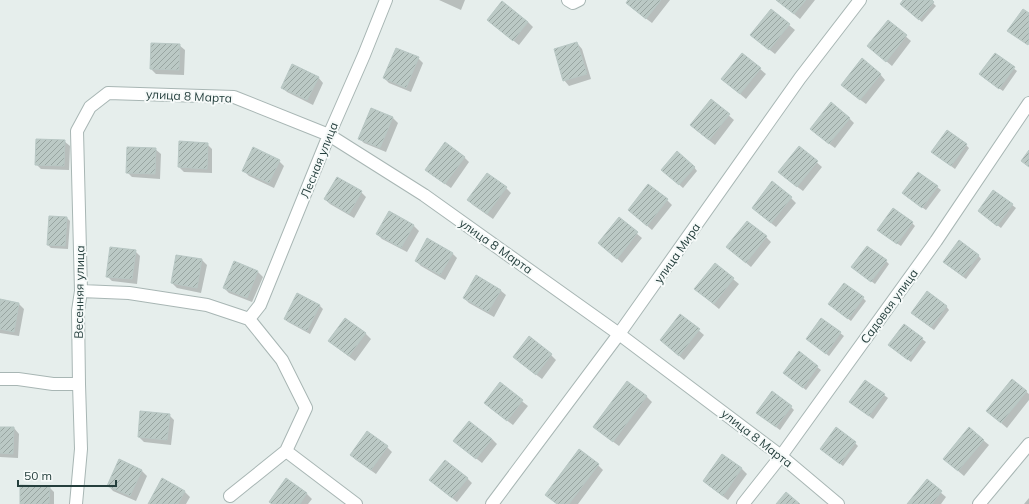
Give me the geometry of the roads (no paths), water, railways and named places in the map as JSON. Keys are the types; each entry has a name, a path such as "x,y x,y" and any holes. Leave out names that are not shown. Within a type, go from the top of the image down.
{"street":[{"name":"Лесная улица","path":"250,319 260,304 386,0"},
{"path":"568,0 573,3 579,0"},
{"name":"улица Мира","path":"492,504 619,334 800,78 860,0"},
{"name":"улица 8 Марта","path":"108,93 234,97 329,135 424,195 619,334 781,456 838,504"},
{"name":"Весенняя улица","path":"76,504 81,449 78,311 81,291 77,131 90,107 108,93"},
{"name":"Садовая улица","path":"743,504 781,456 936,241 1029,103"},
{"path":"81,291 129,293 207,305 250,319 282,360 306,408 286,451 230,496"},
{"path":"0,379 18,379 53,384 79,384"},
{"path":"979,504 1029,444"},
{"path":"286,451 356,504"}]}
